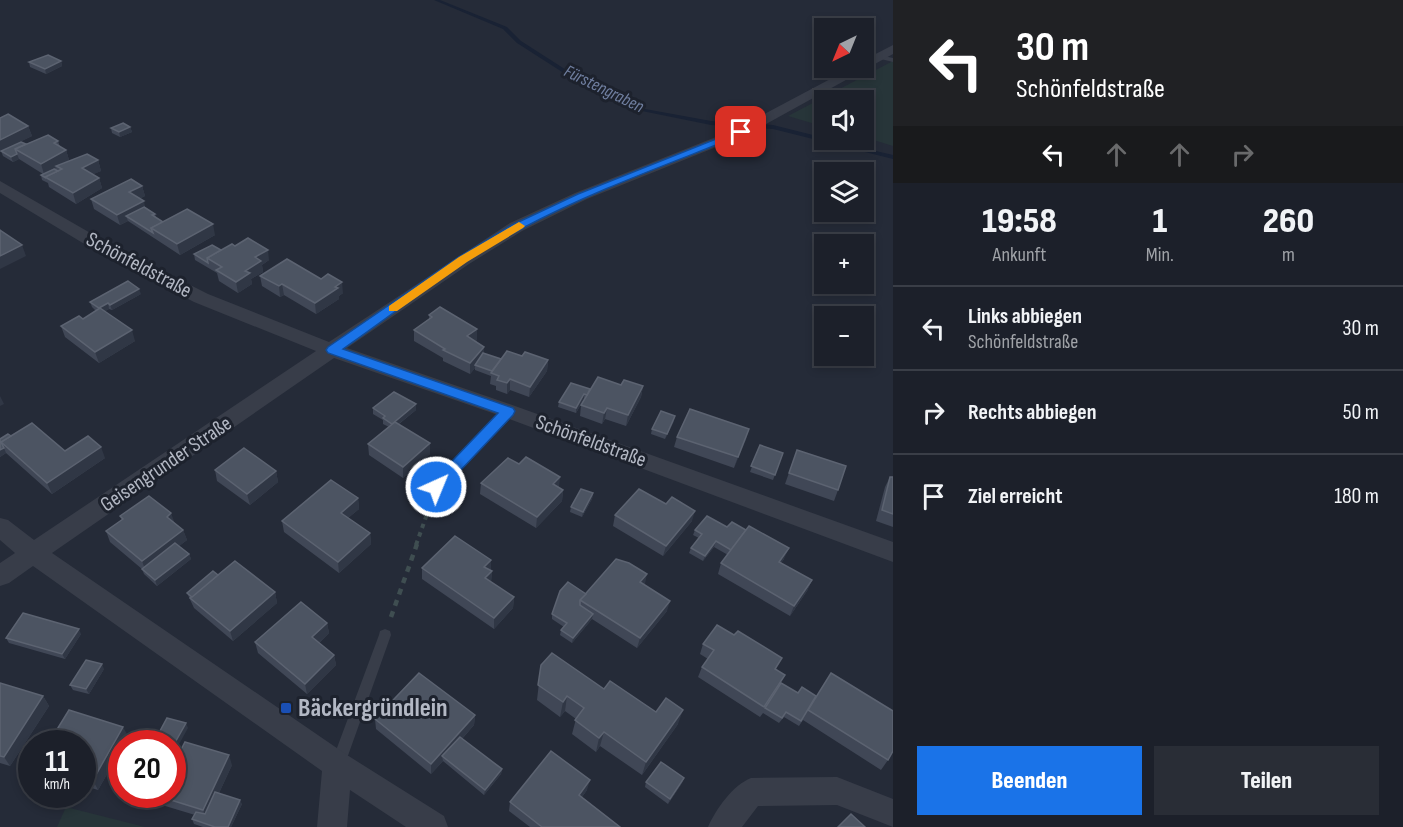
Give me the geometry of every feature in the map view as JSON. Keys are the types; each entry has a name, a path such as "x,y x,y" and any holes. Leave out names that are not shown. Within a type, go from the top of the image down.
{"street":[{"path":"874,61 890,54"},
{"name":"Geisengrunder Straße","path":"0,576 463,260 516,227 581,196 741,132 842,78"},
{"name":"Schönfeldstraße","path":"0,186 107,250 201,298 332,350 508,411 893,552"},
{"path":"0,527 34,554 338,765 433,827"},
{"path":"332,827 338,765"},
{"path":"723,827 751,792 837,791 893,814"}],"lane":[{"path":"436,487 508,411"},
{"path":"338,765 385,635"}],"path":[{"path":"385,635 436,487"}],"shaded area":[{"path":"893,61 893,146 874,140 874,90 838,90 861,78 874,78 874,71"},
{"path":"814,102 814,124 788,116"},
{"path":"66,808 70,808 145,827 57,827"}],"building":[{"path":"48,55 61,61 45,69 29,62"},
{"path":"8,114 28,126 0,140 0,118"},
{"path":"123,123 130,127 119,132 111,128"},
{"path":"48,135 58,141 54,143 66,150 41,164 15,149"},
{"path":"21,142 26,144 15,149 17,154 11,157 1,151"},
{"path":"87,154 98,160 82,168 99,178 73,193 45,177 62,169 56,166"},
{"path":"54,169 58,171 46,178 41,175"},
{"path":"131,179 142,186 129,192 144,201 117,215 91,199"},
{"path":"144,207 163,222 151,228 153,233 126,216"},
{"path":"187,209 213,224 177,244 151,228"},
{"path":"0,230 22,245 0,256"},
{"path":"248,238 268,250 255,257 261,261 245,271 250,273 236,282 216,270 222,267 207,258 232,244 235,246"},
{"path":"212,245 221,250 207,258 208,263 194,254"},
{"path":"287,259 321,279 328,274 342,282 335,287 338,288 315,303 282,284 279,286 260,276"},
{"path":"128,281 139,289 110,305 108,303 99,308 90,302"},
{"path":"440,307 477,329 467,336 484,347 470,363 443,350 445,349 414,330 432,317 429,315"},
{"path":"100,308 132,330 95,352 61,326 79,316 83,319"},
{"path":"507,351 522,356 525,352 548,360 530,387 510,379 507,383 497,380 499,376 491,373"},
{"path":"483,353 501,359 492,371 475,365"},
{"path":"598,377 621,385 624,380 643,386 628,415 607,408 604,413 581,405"},
{"path":"571,383 590,389 587,395 584,394 576,408 559,402"},
{"path":"394,392 416,404 392,424 373,408"},
{"path":"690,409 749,429 738,457 677,437"},
{"path":"661,411 675,416 667,434 652,429"},
{"path":"395,422 430,443 403,467 368,444"},
{"path":"32,423 65,451 88,436 101,447 47,483 1,442"},
{"path":"8,434 11,436 1,442 4,448 0,450 0,439"},
{"path":"760,445 783,453 775,475 751,466"},
{"path":"244,448 276,471 247,494 215,470"},
{"path":"797,450 846,466 838,490 789,473"},
{"path":"526,457 560,477 553,484 563,490 537,517 481,483 508,458 519,464"},
{"path":"890,477 893,477 893,514 882,510"},
{"path":"331,480 358,498 341,513 370,533 338,562 282,521"},
{"path":"581,489 593,493 583,512 571,507"},
{"path":"639,489 666,504 672,497 695,511 666,546 615,515"},
{"path":"149,496 171,513 167,517 183,530 142,561 106,531 123,519 120,516"},
{"path":"707,516 727,527 732,522 746,530 731,550 716,541 705,556 691,548 702,534 695,530"},
{"path":"749,526 789,548 779,562 812,580 794,606 721,563"},
{"path":"455,536 491,560 484,567 492,571 485,578 514,597 494,618 422,568"},
{"path":"175,543 189,554 155,580 142,569"},
{"path":"616,559 629,563 647,574 640,582 670,601 640,638 580,600"},
{"path":"235,561 275,592 230,631 190,598"},
{"path":"213,571 218,575 192,597 187,593"},
{"path":"568,582 586,594 580,600 580,605 593,614 573,638 561,630 567,623 552,614 560,591"},
{"path":"301,602 327,623 312,637 334,655 305,684 255,642"},
{"path":"23,613 79,629 62,654 6,638"},
{"path":"717,625 734,635 738,631 782,658 775,669 785,675 764,707 702,667 714,650 703,644"},
{"path":"552,653 604,689 610,681 656,712 666,698 683,710 646,762 604,732 599,738 575,720 584,708 567,696 563,702 538,685 541,665"},
{"path":"86,660 102,664 86,689 70,685"},
{"path":"419,673 475,715 431,764 375,719"},
{"path":"831,673 893,711 893,751 888,760 808,710"},
{"path":"0,683 43,696 21,730 18,730 18,735 4,757 0,756"},
{"path":"781,683 798,693 802,687 816,696 801,721 786,712 782,718 765,708"},
{"path":"69,710 123,727 121,730 108,730 108,754 96,775 96,730 57,730"},
{"path":"167,718 186,723 182,730 161,730"},
{"path":"460,737 502,769 485,790 442,756"},
{"path":"186,742 229,755 203,810 186,805"},
{"path":"551,751 590,780 579,795 620,827 542,827 510,802"},
{"path":"661,762 684,778 670,799 646,782"},
{"path":"215,792 240,800 228,827 215,827 192,819 196,812 205,814"},
{"path":"851,814 865,827 838,827"}],"waterway":[{"name":"Fürstengraben","path":"436,0 505,28 519,42 572,76 644,110 711,123 773,127 893,157"}],"slow traffic":[{"path":"393,309 463,260 519,226"}],"place":[{"name":"Bäckergründlein","path":"286,708"}],"route":[{"path":"436,487 508,411 332,350 463,260 516,227 581,196 741,132"}]}
